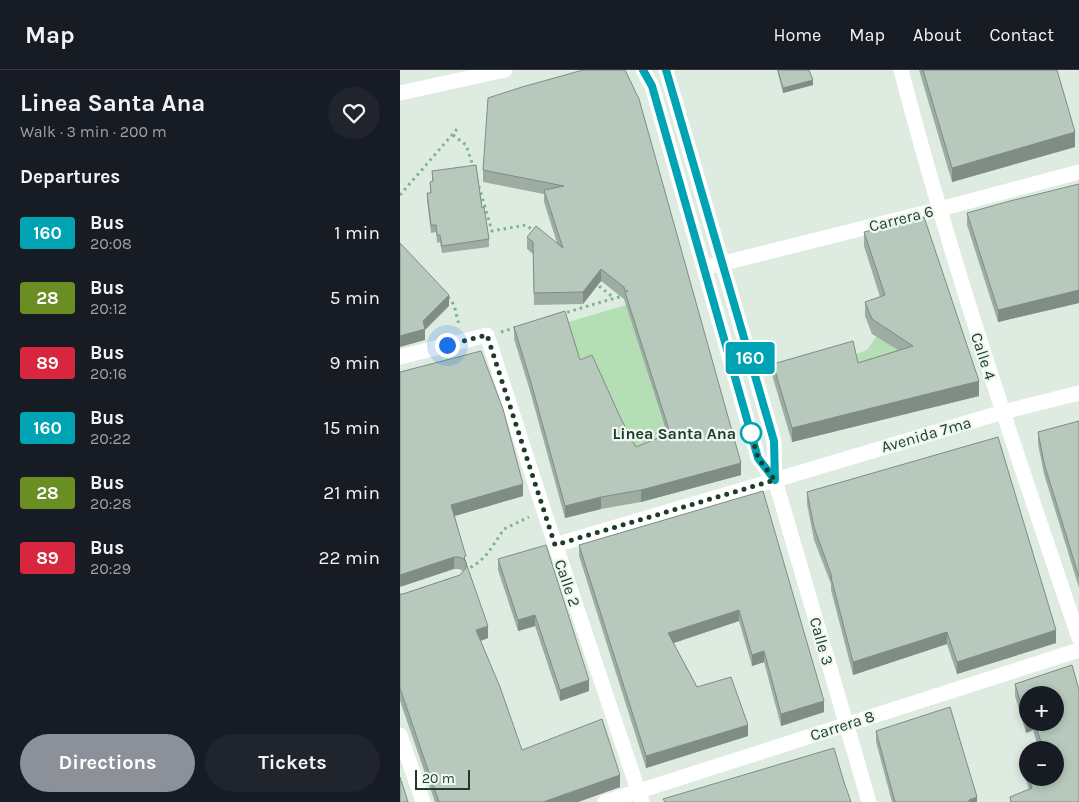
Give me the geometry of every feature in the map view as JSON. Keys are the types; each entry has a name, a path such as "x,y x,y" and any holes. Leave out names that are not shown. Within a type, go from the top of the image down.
{"street":[{"path":"400,93 504,70"},
{"name":"Calle 3","path":"643,70 652,86 758,458 775,480"},
{"name":"Calle 3","path":"666,70 774,441 775,480 869,802"},
{"name":"Calle 4","path":"901,70 925,163 976,330 1079,638"},
{"name":"Carrera 6","path":"703,268 1079,172"},
{"path":"400,357 487,335"},
{"name":"Calle 2","path":"487,335 544,512 640,796"},
{"name":"Avenida 7ma","path":"555,545 1003,412 1079,393"},
{"name":"Carrera 8","path":"605,802 640,796 847,723 1079,650"},
{"path":"400,736 423,802"}],"path":[{"path":"400,195 458,128"},
{"path":"452,135 466,145 492,231 526,225 541,237"},
{"path":"592,280 614,298"},
{"path":"442,292 454,305 463,341"},
{"path":"558,315 631,293"},
{"path":"487,335 521,326"},
{"path":"463,573 488,553 504,529 544,512"}],"green space":[{"path":"626,305 670,445 636,459 580,372 565,323"},
{"path":"929,332 858,377 853,355 867,350 877,336 890,345"},
{"path":"840,346 853,355 773,378 770,369"}],"building":[{"path":"583,70 625,70 639,99 741,463 641,490 565,506 514,327 565,311 580,360 592,355 636,447 670,433 625,292 628,291 625,291 624,287 601,269 583,292 534,293 533,242 527,237 536,226 563,248 544,190 564,186 483,170 488,98"},
{"path":"778,70 809,70 813,80 783,88"},
{"path":"923,70 1057,70 1075,132 952,168"},
{"path":"476,165 482,208 484,207 489,239 442,246 440,235 437,235 436,225 431,225 427,193 431,193 432,171"},
{"path":"1079,184 1079,290 998,310 967,213"},
{"path":"924,217 979,381 792,428 773,364 853,341 858,363 913,346 872,319 865,302 885,295 864,232"},
{"path":"400,243 449,295 423,321 425,329 400,336"},
{"path":"481,351 503,409 523,484 451,505 466,556 464,557 488,626 476,630 500,687 522,750 602,719 620,775 543,802 439,802 400,688 400,594 460,575 466,568 466,563 464,559 454,557 400,575 400,372"},
{"path":"1079,421 1079,577 1044,463 1038,432"},
{"path":"998,437 1056,630 957,662 947,632 853,662 832,577 814,527 807,492"},
{"path":"763,491 824,701 781,714 764,651 752,655 739,610 668,633 697,687 731,677 748,725 646,756 579,545"},
{"path":"546,545 589,680 560,690 535,615 518,620 498,559"},
{"path":"1072,665 1079,690 1079,802 1011,802 1010,797 1032,788 1031,786 1064,786 1064,741 1041,741 1037,731 1064,731 1064,686 1019,686 1019,697 1015,684"},
{"path":"950,707 977,797 969,800 969,802 895,802 876,731"},
{"path":"834,748 851,802 665,802 663,799"},
{"path":"400,777 408,802 400,802"}],"bus line":[{"name":"160","path":"643,70 652,86 758,458 775,480 774,441 666,70"}],"place":[{"name":"Linea Santa Ana","path":"751,433"}],"route":[{"path":"447,345 487,335 555,545 775,480 758,458 751,433"}]}
